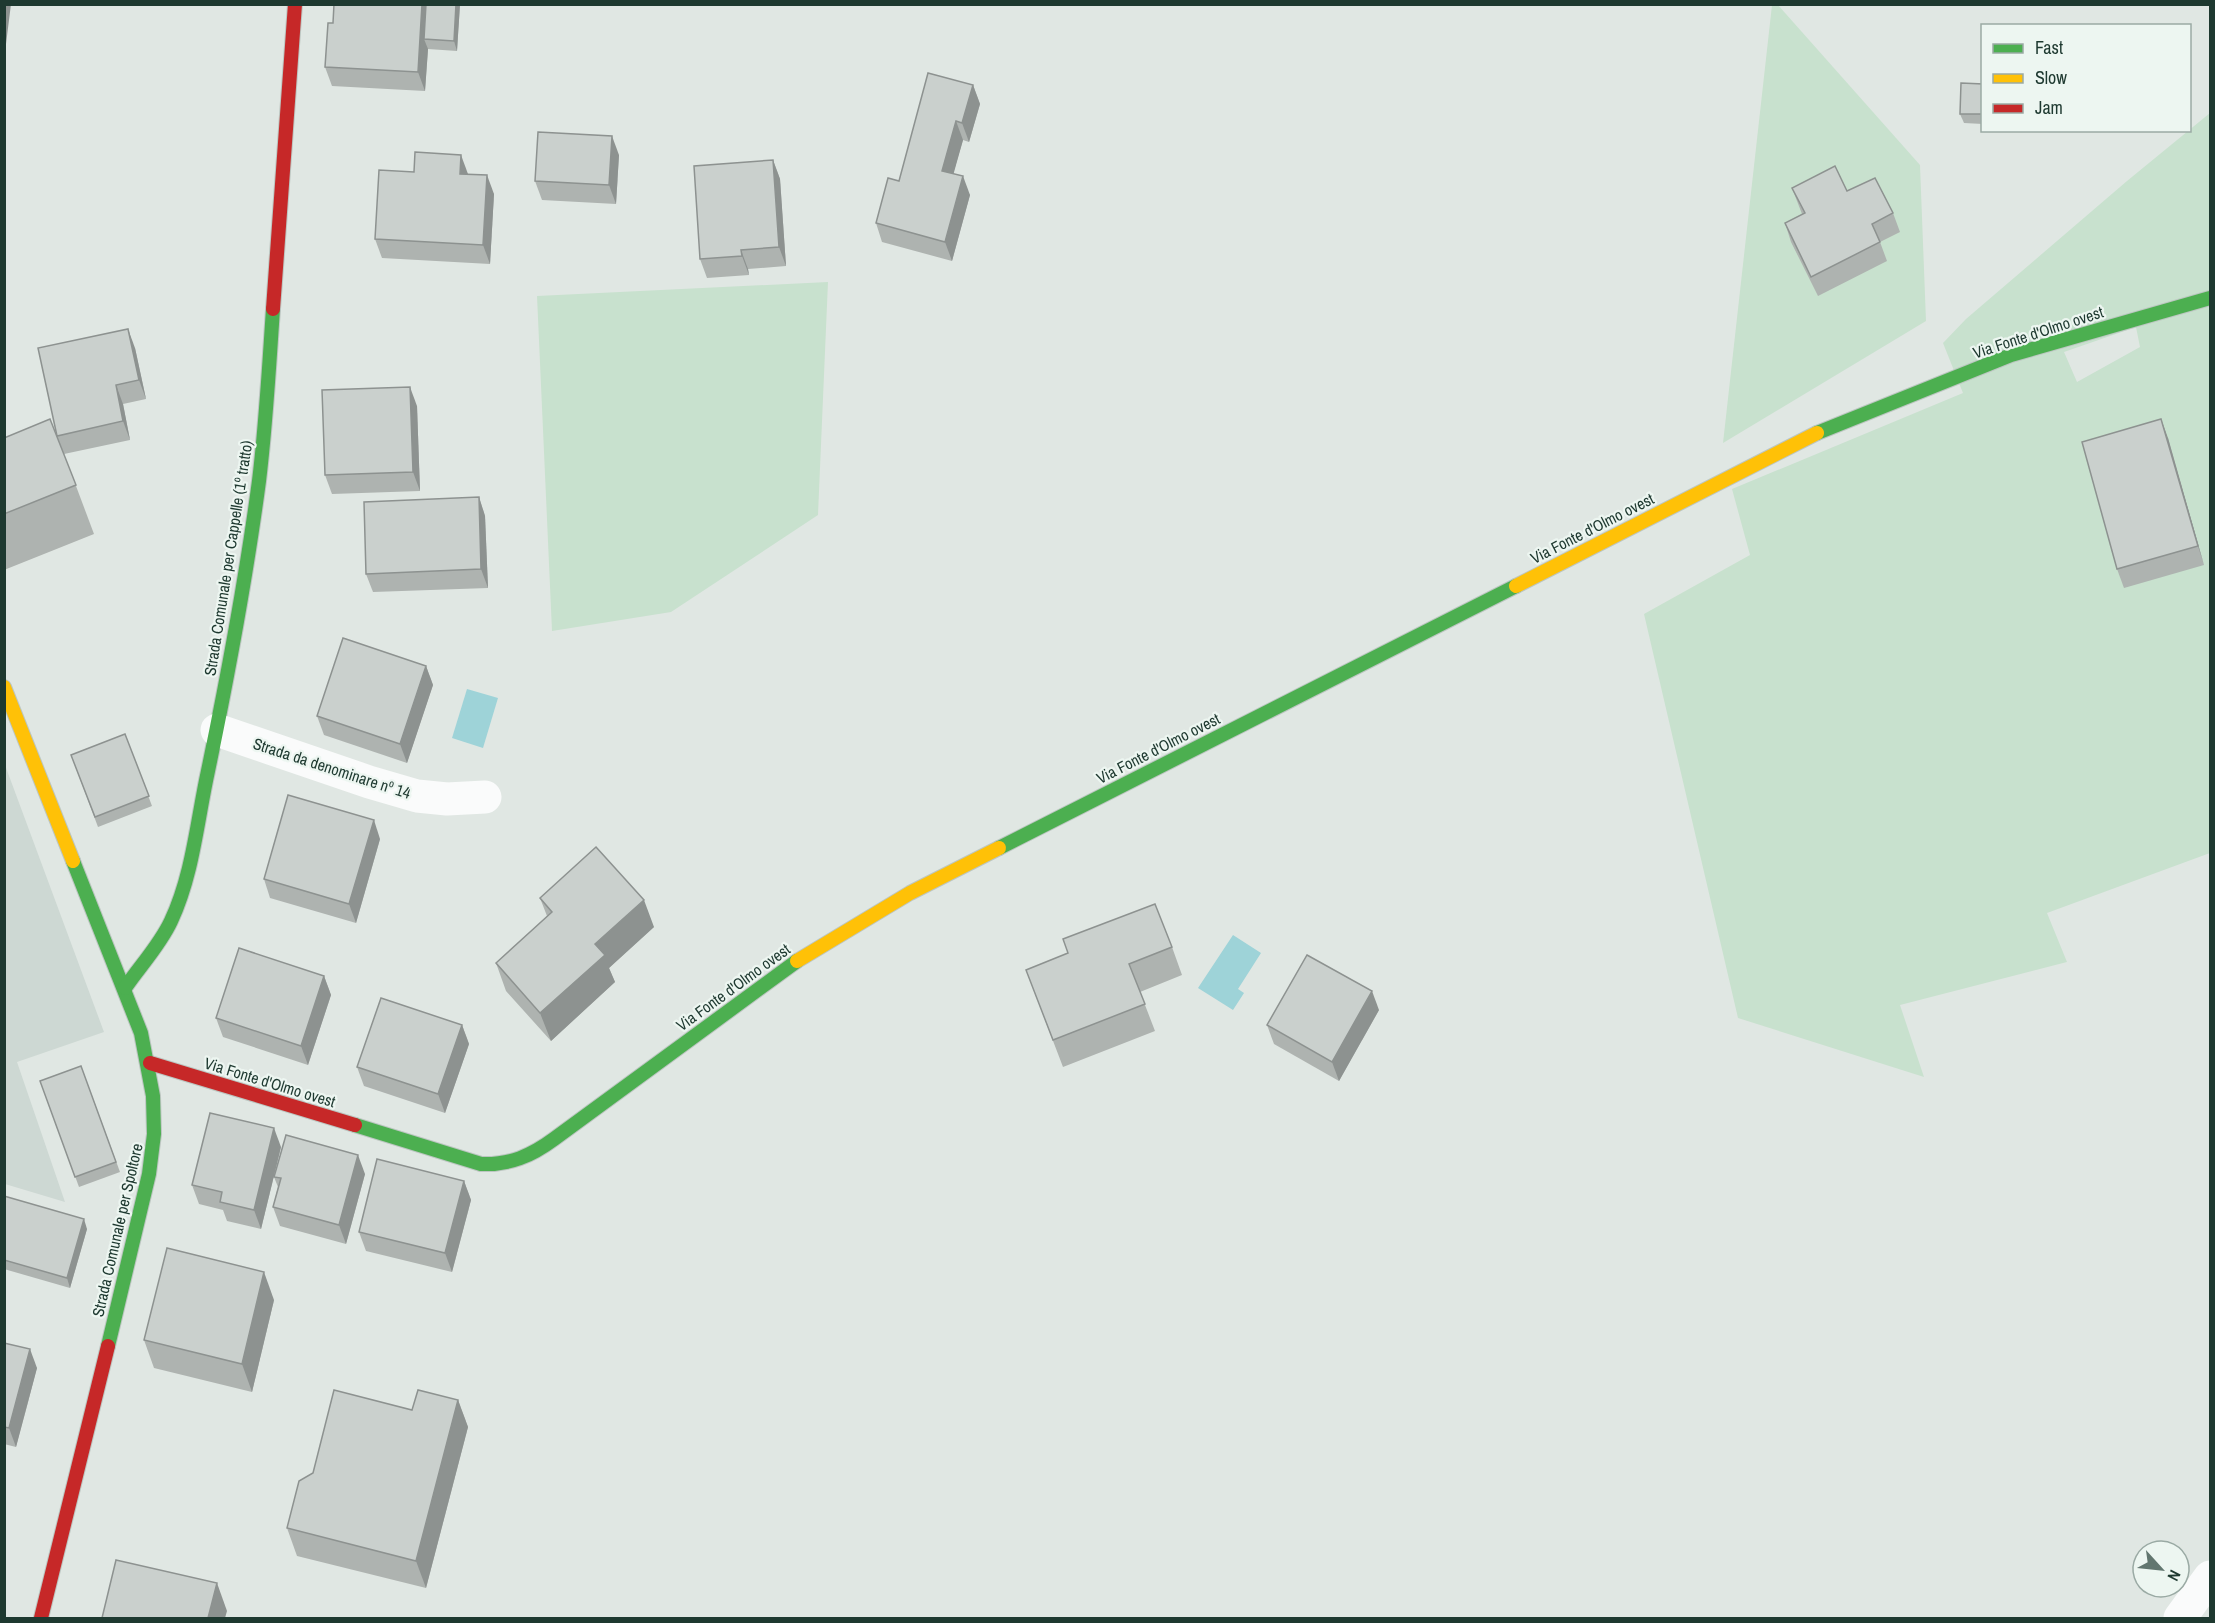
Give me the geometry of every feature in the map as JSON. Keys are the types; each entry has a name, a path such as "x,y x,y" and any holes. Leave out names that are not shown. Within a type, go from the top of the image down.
{"street":[{"name":"Strada Comunale per Cappelle (1º tratto)","path":"125,988 170,922 185,880 241,602 258,488 272,334 295,4"},
{"name":"Via Fonte d'Olmo ovest","path":"150,1063 481,1164 497,1165 515,1162 531,1155 554,1139 802,957 910,893 1815,434 1939,382 2011,356 2211,298"},
{"name":"Strada Comunale per Spoltore","path":"4,687 141,1033 150,1063 156,1126 150,1171 41,1618"},
{"name":"Strada da denominare nº 14","path":"217,730 417,796 447,799 485,797"},
{"path":"2180,1618 2211,1577"}],"shaded area":[{"path":"5,765 104,1032 17,1062 65,1202 5,1184"}],"green space":[{"path":"1772,5 1778,5 1920,165 1926,321 1723,443"},
{"path":"2210,113 2210,853 2047,913 2067,962 1900,1005 1924,1077 1738,1018 1644,614 1750,555 1732,489 1963,393 1943,343 1966,319 2127,181 2187,132 2191,132 2191,129","holes":["2136,327 2140,347 2077,382 2064,352"]},
{"path":"828,282 818,515 671,612 552,631 537,296"}],"water":[{"path":"467,689 498,698 483,748 452,738"},
{"path":"1233,935 1261,953 1238,989 1244,993 1233,1010 1198,988"}],"building":[{"path":"334,4 422,4 418,72 325,67 328,23 333,23"},
{"path":"426,4 456,4 454,41 424,39"},
{"path":"928,73 973,85 962,123 956,121 942,171 963,176 945,242 876,223 888,178 899,181"},
{"path":"1961,83 1981,84 1981,114 1960,114"},
{"path":"538,132 612,136 609,185 535,181"},
{"path":"415,152 461,155 460,174 487,175 483,245 375,239 379,170 414,172"},
{"path":"773,160 779,247 741,250 742,256 700,259 694,166"},
{"path":"1835,166 1847,191 1875,178 1893,213 1872,224 1880,242 1811,277 1785,223 1805,213 1792,188"},
{"path":"128,329 139,380 116,385 123,421 57,436 38,348"},
{"path":"410,387 413,472 325,475 322,390"},
{"path":"50,419 76,485 4,514 4,438"},
{"path":"2161,419 2198,546 2117,569 2082,442"},
{"path":"479,497 481,569 366,574 364,502"},
{"path":"343,638 426,666 400,744 317,716"},
{"path":"125,734 149,796 95,817 71,755"},
{"path":"288,795 374,820 349,904 264,879"},
{"path":"596,847 644,900 595,944 605,955 540,1013 496,963 552,912 540,898"},
{"path":"1155,904 1172,947 1129,964 1145,1004 1053,1040 1026,970 1068,953 1063,939"},
{"path":"239,948 324,976 301,1046 216,1018"},
{"path":"1307,955 1372,991 1332,1062 1267,1025"},
{"path":"381,998 462,1025 438,1094 357,1067"},
{"path":"81,1066 116,1162 75,1177 40,1081"},
{"path":"210,1113 274,1128 254,1210 220,1202 222,1192 192,1185"},
{"path":"286,1135 358,1155 339,1225 273,1207 281,1178 274,1177"},
{"path":"377,1159 464,1181 445,1253 359,1232"},
{"path":"4,1196 84,1219 67,1278 4,1260"},
{"path":"167,1248 264,1272 242,1364 144,1340"},
{"path":"4,1343 30,1349 9,1428 4,1427"},
{"path":"334,1390 412,1410 418,1390 458,1400 416,1561 287,1528 299,1481 313,1473"},
{"path":"116,1560 217,1583 208,1618 102,1618"}],"traffic: fast":[{"path":"1817,433 2011,355 2210,298"},
{"path":"125,988 156,947 171,921 185,885 194,847 223,699 254,518 264,438 273,309"},
{"path":"999,848 1516,586"},
{"path":"73,861 141,1033 153,1096 154,1134 149,1174 108,1346"},
{"path":"355,1125 481,1164 501,1163 520,1158 554,1139 797,961"}],"traffic: slow":[{"path":"1516,586 1817,433"},
{"path":"4,687 73,861"},
{"path":"797,961 910,893 999,848"}],"traffic: jam":[{"path":"273,309 295,4"},
{"path":"150,1063 355,1125"},
{"path":"41,1618 108,1346"}]}
